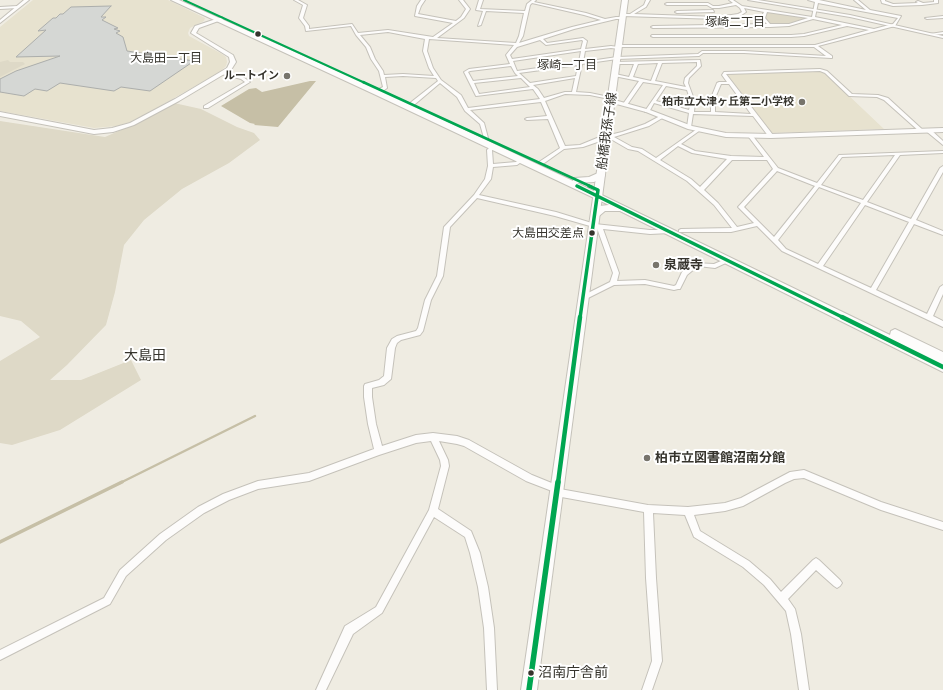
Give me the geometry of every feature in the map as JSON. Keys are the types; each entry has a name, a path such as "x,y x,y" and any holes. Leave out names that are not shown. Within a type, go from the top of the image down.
{"highway":[{"path":"174,0 381,90 577,180 622,208 675,231 728,260 943,367"},
{"path":"184,0 219,19 521,160 598,193 675,231 943,357"},
{"path":"577,180 591,180 601,175"},
{"path":"595,223 602,208 622,208"}],"main road":[{"name":"船橋我孫子線","path":"529,690 598,193 609,137 611,100 625,0"}],"street":[{"path":"0,22 27,0"},
{"path":"243,0 256,0"},
{"path":"296,0 305,6 301,18 307,26 306,30 352,25 357,34 368,47 383,76 385,88 381,90"},
{"path":"423,0 416,14 456,22"},
{"path":"434,38 462,18 468,9 462,0"},
{"path":"481,0 478,10 527,12"},
{"path":"631,15 644,6 648,0"},
{"path":"664,0 677,12 680,17"},
{"path":"730,0 741,7 813,18 876,31"},
{"path":"750,0 815,10 894,25 943,37"},
{"path":"510,60 583,50 619,47 815,46 894,25 900,17 898,15 810,0"},
{"path":"850,0 857,1 871,11"},
{"path":"883,0 883,2 893,5 936,3 936,0"},
{"path":"916,0 922,4"},
{"path":"563,148 543,100 534,88 516,72 508,55 521,36 528,5 532,1 585,14 606,21"},
{"path":"813,18 817,1"},
{"path":"509,12 511,4"},
{"path":"667,4 708,4 712,7 736,4"},
{"path":"0,8 17,7"},
{"path":"357,34 388,31 427,38 516,45 623,16 718,18 739,15 744,12 741,7"},
{"path":"479,25 485,10"},
{"path":"677,12 712,11"},
{"path":"766,11 763,18 770,26"},
{"path":"739,15 765,47"},
{"path":"652,56 654,16"},
{"path":"927,18 943,17"},
{"path":"653,27 748,27 794,25 813,18"},
{"path":"0,114 100,132 113,130 132,124 223,73 233,62 231,56 193,33 197,27 219,19"},
{"path":"653,36 799,36 847,25"},
{"path":"569,30 585,41 574,93"},
{"path":"932,34 943,33"},
{"path":"427,38 425,54 431,68 439,79 459,96 467,109 482,123 486,138"},
{"path":"541,39 546,44 583,39"},
{"path":"689,127 692,97 686,83 687,78 698,66 699,54 695,46"},
{"path":"516,72 580,63 617,61 652,56 699,54 702,52 744,52 831,57 815,46"},
{"path":"617,61 636,63 698,61"},
{"path":"654,82 660,62"},
{"path":"631,78 636,63"},
{"path":"512,65 469,70 466,72 478,95 534,88"},
{"path":"771,136 724,75 725,73 820,70 826,72 851,95 878,96 886,98 943,144"},
{"path":"206,107 248,82 235,75 223,73"},
{"path":"383,76 402,75 439,79"},
{"path":"615,75 688,89"},
{"path":"472,82 522,77"},
{"path":"529,84 576,78"},
{"path":"412,104 439,79"},
{"path":"625,104 642,80"},
{"path":"713,114 713,98 718,83 730,83"},
{"path":"647,111 666,85"},
{"path":"467,109 543,100 565,93 574,93 611,100 662,116 697,130 726,135 771,136 943,130"},
{"path":"654,102 691,112 755,115"},
{"path":"541,163 563,148 581,146 647,125 662,116"},
{"path":"527,119 550,117"},
{"path":"656,160 697,130"},
{"path":"750,136 776,169 943,233"},
{"path":"609,137 630,148 640,150 689,180 716,204 736,229"},
{"path":"677,144 694,152 731,158 768,159"},
{"path":"379,451 372,424 368,386 381,383 388,377 391,348 394,341 399,338 418,333 421,329 428,300 440,276 448,227 476,196 488,179 491,166 489,150 493,147"},
{"path":"775,240 841,156 943,152"},
{"path":"820,266 898,154"},
{"path":"701,190 731,158"},
{"path":"491,166 517,163 521,160"},
{"path":"872,291 912,221 940,177 943,168"},
{"path":"776,169 741,207 784,250 943,324"},
{"path":"476,196 595,223 650,232 736,229 759,224"},
{"path":"595,223 616,273 613,283"},
{"path":"584,298 613,283 645,282 674,288 678,287 684,274 697,264 715,266 728,260"},
{"path":"929,317 943,287"},
{"path":"321,690 349,630 379,610 433,511 445,466 444,460 433,437"},
{"path":"0,655 106,601 123,573 163,537 201,510 226,497 258,485 309,477 416,439 433,437 457,440 466,443 528,478 556,490 648,509 688,511 725,507 743,502 793,475 804,474 881,506 943,526"},
{"path":"647,690 657,661 650,578 648,509"},
{"path":"433,511 468,534 475,553 483,587 489,628 492,690"},
{"path":"688,511 697,534 746,564 767,582 790,609 796,634 804,690"},
{"path":"781,599 816,563 837,583"}],"shaded area":[{"path":"33,0 168,0 205,18 204,21 190,28 188,33 189,36 226,57 226,66 220,72 153,110 130,122 117,126 94,128 0,111 0,27"},
{"path":"766,12 807,18 786,24 771,25 764,18"},
{"path":"8,60 10,62 23,62 25,64 0,77 0,62"},
{"name":"柏市立大津ヶ丘第二小学校","path":"821,71 825,73 884,129 771,133 727,76 729,74"},
{"path":"316,81 278,127 254,125 255,124 250,123 221,106 249,89 256,88 262,92"},
{"path":"174,103 201,109 237,127 254,133 260,140 229,163 182,189 144,220 124,245 115,292 106,325 67,365 50,380 81,380 131,360 141,380 60,430 12,445 0,443 0,361 40,337 21,321 0,316 0,121 105,137 139,122"}],"building":[{"path":"111,6 101,17 106,17 102,20 118,28 114,29 120,31 116,33 123,37 127,51 194,61 150,91 121,87 114,91 60,83 47,91 35,89 24,96 0,92 0,79 16,71 60,56 16,57 46,30 38,31 53,18 63,14 71,7"}],"waterway":[{"path":"120,483 255,416"},
{"path":"0,542 122,482"}],"transit line":[{"path":"184,0 598,190 529,690"},
{"path":"577,186 943,367"}],"place":[{"name":"ルートイン","path":"287,76"},
{"name":"柏市立大津ヶ丘第二小学校","path":"802,102"},
{"name":"大島田交差点","path":"592,233"},
{"name":"泉蔵寺","path":"656,265"},
{"name":"柏市立図書館沼南分館","path":"647,458"},
{"name":"沼南庁舎前","path":"531,673"}],"district":[{"name":"塚崎二丁目","path":"735,22"},
{"name":"大島田一丁目","path":"166,58"},
{"name":"塚崎一丁目","path":"567,65"},
{"name":"大島田","path":"145,356"}]}
